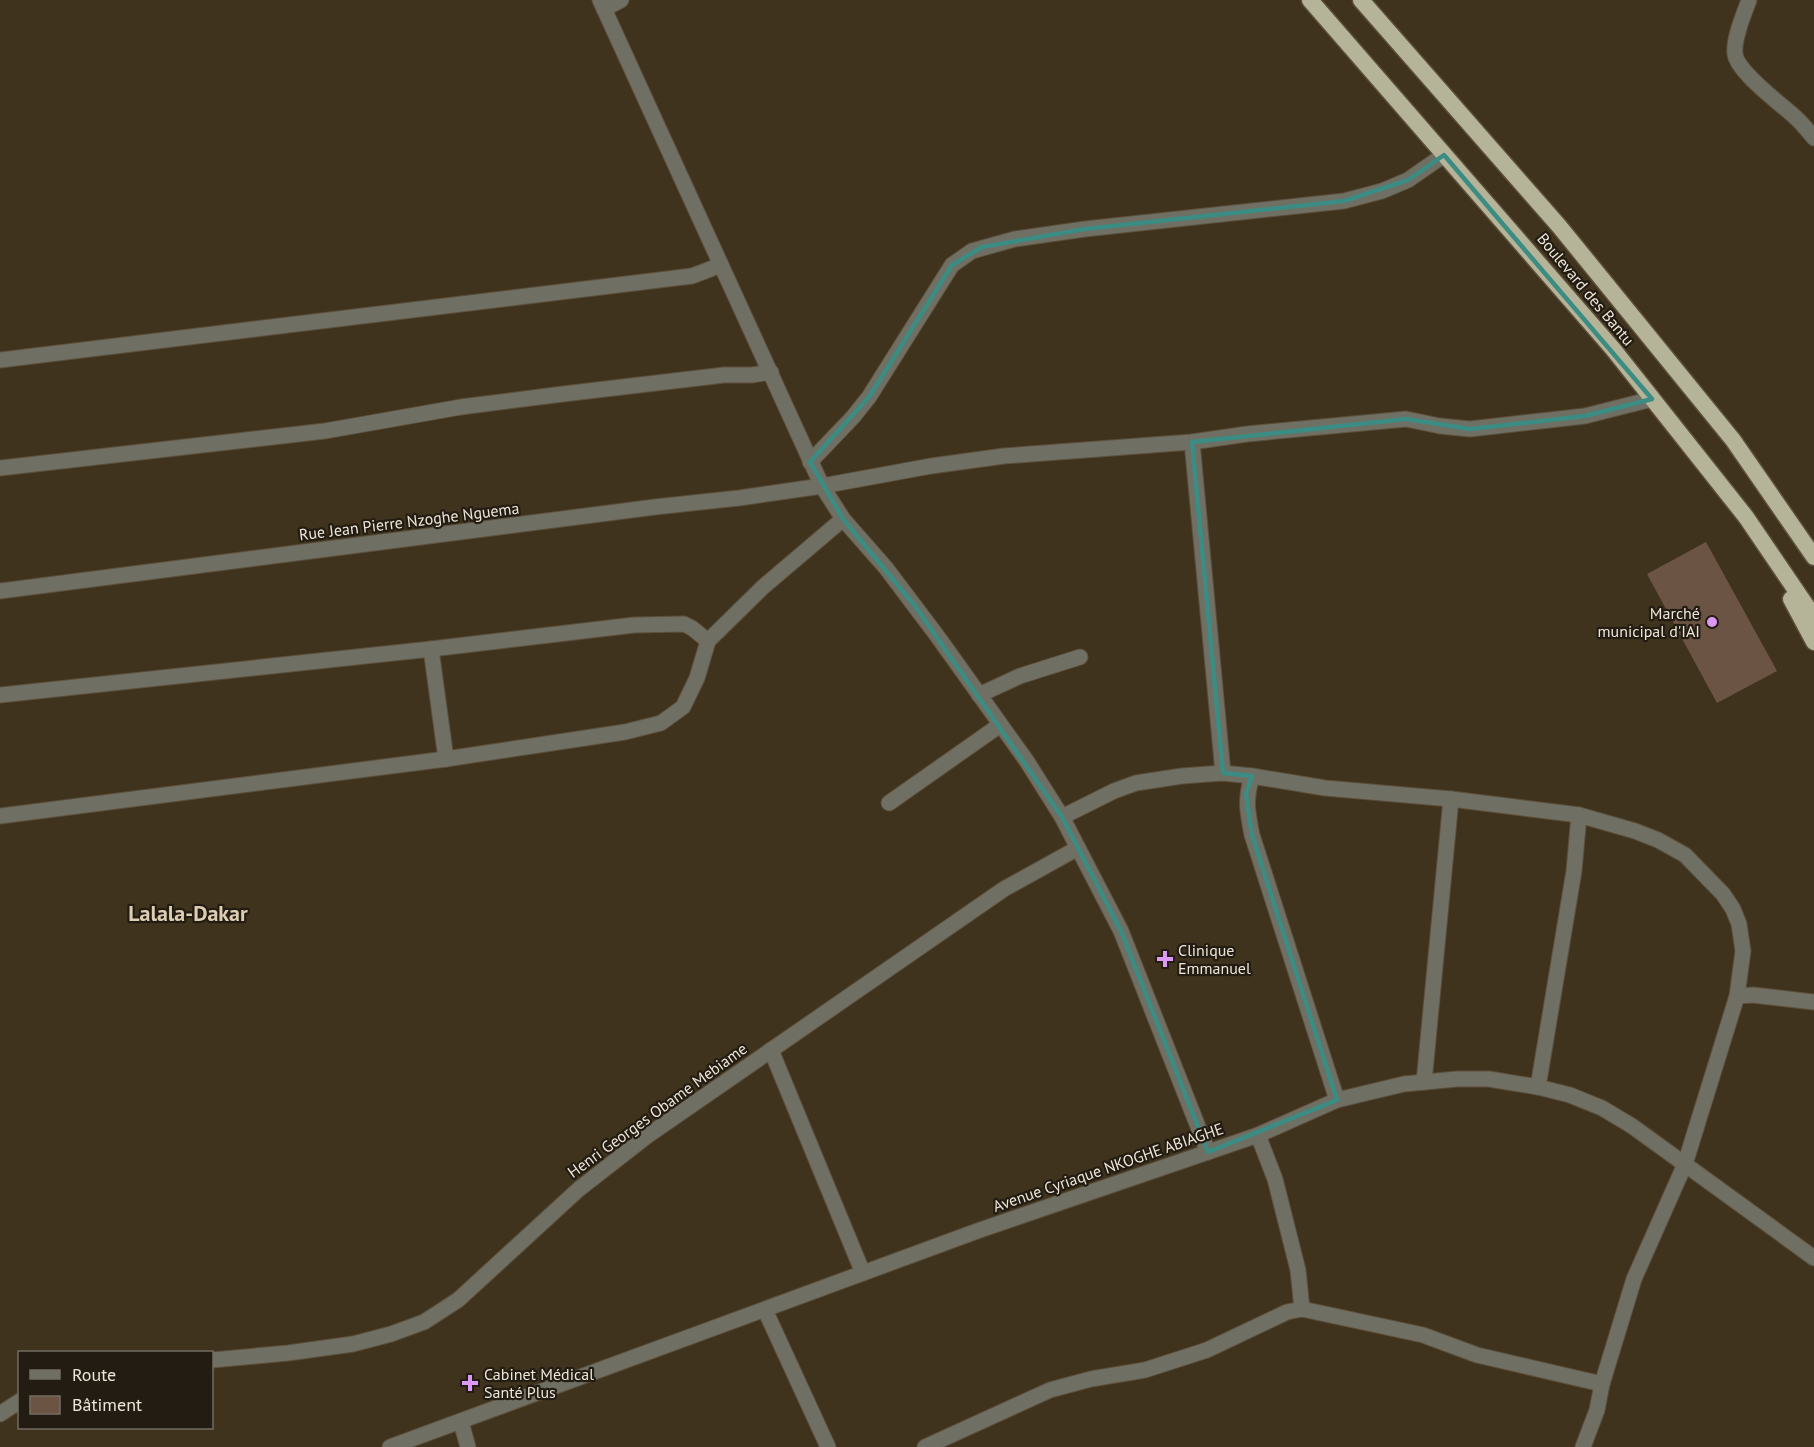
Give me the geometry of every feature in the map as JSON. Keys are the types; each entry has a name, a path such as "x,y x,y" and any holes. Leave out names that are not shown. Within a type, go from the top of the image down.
{"highway":[{"name":"Boulevard des Bantu","path":"1310,0 1613,348 1746,517 1814,617"},
{"name":"Boulevard des Bantu","path":"1361,0 1567,235 1733,440 1814,556"},
{"path":"1746,517 1814,642"}],"street":[{"path":"621,0 602,5 822,486 843,519 886,568 979,695 1026,760 1062,817 1120,931 1208,1152"},
{"path":"1749,0 1737,40 1735,54 1737,61 1747,74 1798,119 1814,138"},
{"path":"810,462 853,417 897,354 952,265 972,251 1016,239 1085,229 1344,201 1382,191 1408,180 1444,155"},
{"path":"0,360 692,276 720,265"},
{"path":"0,468 325,431 461,407 575,392 771,372"},
{"name":"Rue Jean Pierre Nzoghe Nguema","path":"0,591 822,486 931,466 1004,456 1192,442 1247,434 1406,419 1470,429 1585,416 1652,399"},
{"path":"1192,442 1223,773"},
{"path":"0,816 446,759 616,733 661,723 683,707 697,678 708,640 763,587 843,519"},
{"path":"0,695 634,625 684,624 708,640"},
{"path":"431,649 446,759"},
{"path":"979,695 1020,676 1080,657"},
{"path":"889,803 1000,725"},
{"path":"1062,817 1136,783 1223,773 1325,788 1451,799 1579,815 1635,831 1658,840 1685,855 1724,894 1739,924 1743,951 1737,996 1685,1164 1634,1279 1602,1384 1597,1410 1583,1447"},
{"path":"1252,776 1246,794 1252,835 1337,1100"},
{"path":"1424,1082 1451,799"},
{"path":"1538,1086 1574,871 1579,815"},
{"name":"Henri Georges Obame Mebiame","path":"213,1360 344,1346 391,1334 423,1322 458,1300 579,1188 647,1136 1004,889 1078,848"},
{"path":"1737,996 1753,995 1814,1002"},
{"path":"771,1050 863,1273"},
{"name":"Avenue Cyriaque NKOGHE ABIAGHE","path":"390,1447 980,1230 1258,1135 1337,1100 1404,1084 1489,1079 1538,1086 1570,1095 1602,1108 1632,1126 1814,1258"},
{"path":"1258,1135 1275,1179 1298,1270 1302,1310"},
{"path":"765,1310 828,1447"},
{"path":"925,1447 1050,1390 1091,1379 1145,1370 1207,1350 1287,1312 1302,1310 1423,1335 1477,1354 1602,1384"},
{"path":"0,1414 18,1402"},
{"path":"460,1422 468,1447"}],"highlighted area":[{"path":"1444,155 1652,399 1585,416 1470,429 1406,419 1192,442 1223,773 1252,776 1246,794 1252,835 1337,1100 1208,1152 1121,931 1062,817 915,606 843,519 810,462 869,397 952,265 982,247 1085,229 1344,201 1408,180"}],"building":[{"name":"Marché municipal d'IAI","path":"1706,542 1777,671 1717,703 1647,574"}],"place":[{"name":"Marché municipal d'IAI","path":"1712,622"},
{"name":"Clinique Emmanuel","path":"1165,959"},
{"name":"Cabinet Médical Santé Plus","path":"470,1383"}],"district":[{"name":"Lalala-Dakar","path":"188,913"}]}
